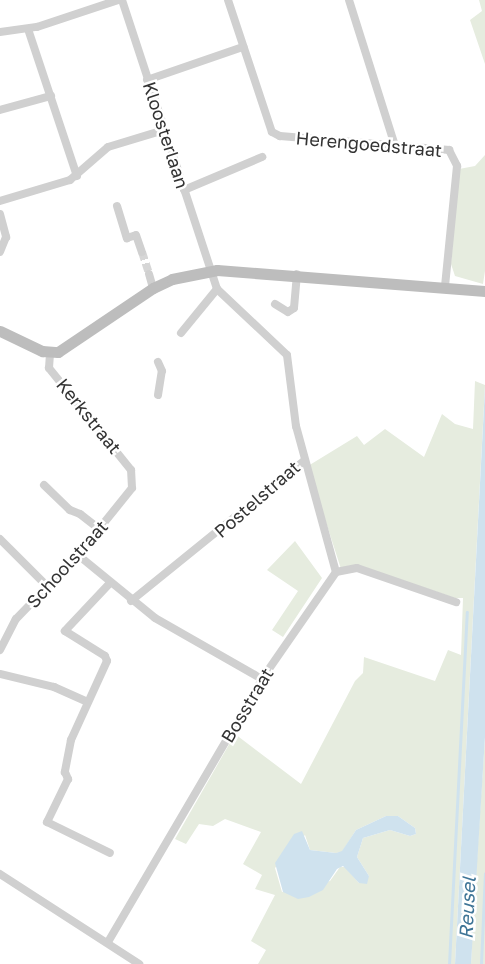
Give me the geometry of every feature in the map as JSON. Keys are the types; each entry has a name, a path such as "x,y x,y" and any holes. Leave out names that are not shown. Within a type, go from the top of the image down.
{"street":[{"path":"0,32 28,29 118,0"},
{"name":"Kloosterlaan","path":"122,0 209,271"},
{"path":"148,80 243,47 228,0"},
{"path":"349,0 394,143"},
{"path":"28,29 77,176"},
{"name":"Herengoedstraat","path":"243,47 272,132 280,136 394,143 450,150 457,166 445,286"},
{"path":"0,110 51,96"},
{"path":"0,201 77,176 108,147 164,130"},
{"path":"184,190 262,157"},
{"path":"117,206 127,238 136,235 142,252"},
{"path":"0,214 6,237 0,252"},
{"path":"0,331 50,353 64,349 119,308 153,288 172,279 209,271 297,274 483,290"},
{"name":"Postelstraat","path":"131,601 304,461 287,355 217,289 209,271"},
{"path":"149,274 153,288"},
{"path":"275,304 288,312 294,308 297,274"},
{"path":"181,334 217,289"},
{"name":"Kerkstraat","path":"50,353 49,368 126,462 134,479"},
{"path":"158,362 162,371 158,395"},
{"path":"304,461 336,572 357,568 456,602"},
{"name":"Schoolstraat","path":"0,650 16,619 78,555 100,529 126,497 134,479"},
{"path":"44,485 70,510 80,514 100,529"},
{"path":"0,540 48,587"},
{"path":"78,555 131,601 262,679"},
{"name":"Bosstraat","path":"108,942 262,679 336,572"},
{"path":"110,583 65,630 105,656 107,661 86,701 71,740 65,772 68,778 47,822 110,853"},
{"path":"0,674 54,687 86,701"},
{"path":"0,874 51,910 108,942 139,964"}],"shaded area":[{"path":"479,0 485,0 485,64 470,20 482,11"},
{"path":"485,155 485,271 483,284 455,276 451,264 459,169 475,166"},
{"path":"475,381 485,385 455,964 258,964 266,950 251,941 275,895 255,889 262,875 243,864 261,832 225,819 213,826 199,824 186,844 175,839 235,734 301,784 355,681 363,673 364,657 435,681 448,650 461,655 463,598 455,598 363,567 341,569 308,466 357,436 364,445 385,429 424,457 442,414 455,424 473,429","holes":["386,816 398,816 415,828 416,834 410,836 390,830 363,838 357,857 369,876 359,883 345,867 340,867 330,881 282,892 275,868 305,835 310,850 342,852 356,830"]},
{"path":"295,541 322,578 283,637 272,630 298,591 267,570"},
{"path":"485,737 485,964 471,964 474,903"}],"water":[{"name":"Reusel","path":"485,387 485,737 471,964 455,964"},
{"path":"386,816 398,816 415,828 416,834 410,836 390,830 363,838 357,857 369,876 367,884 359,883 343,866 337,869 323,890 309,897 298,899 283,892 275,863 294,834 302,831 310,850 336,853 342,851 356,830"}],"waterway":[{"name":"Reusel","path":"449,964 467,612"},
{"name":"Reusel","path":"481,964 485,874"}],"tunnel":[{"path":"142,252 149,274"}]}
